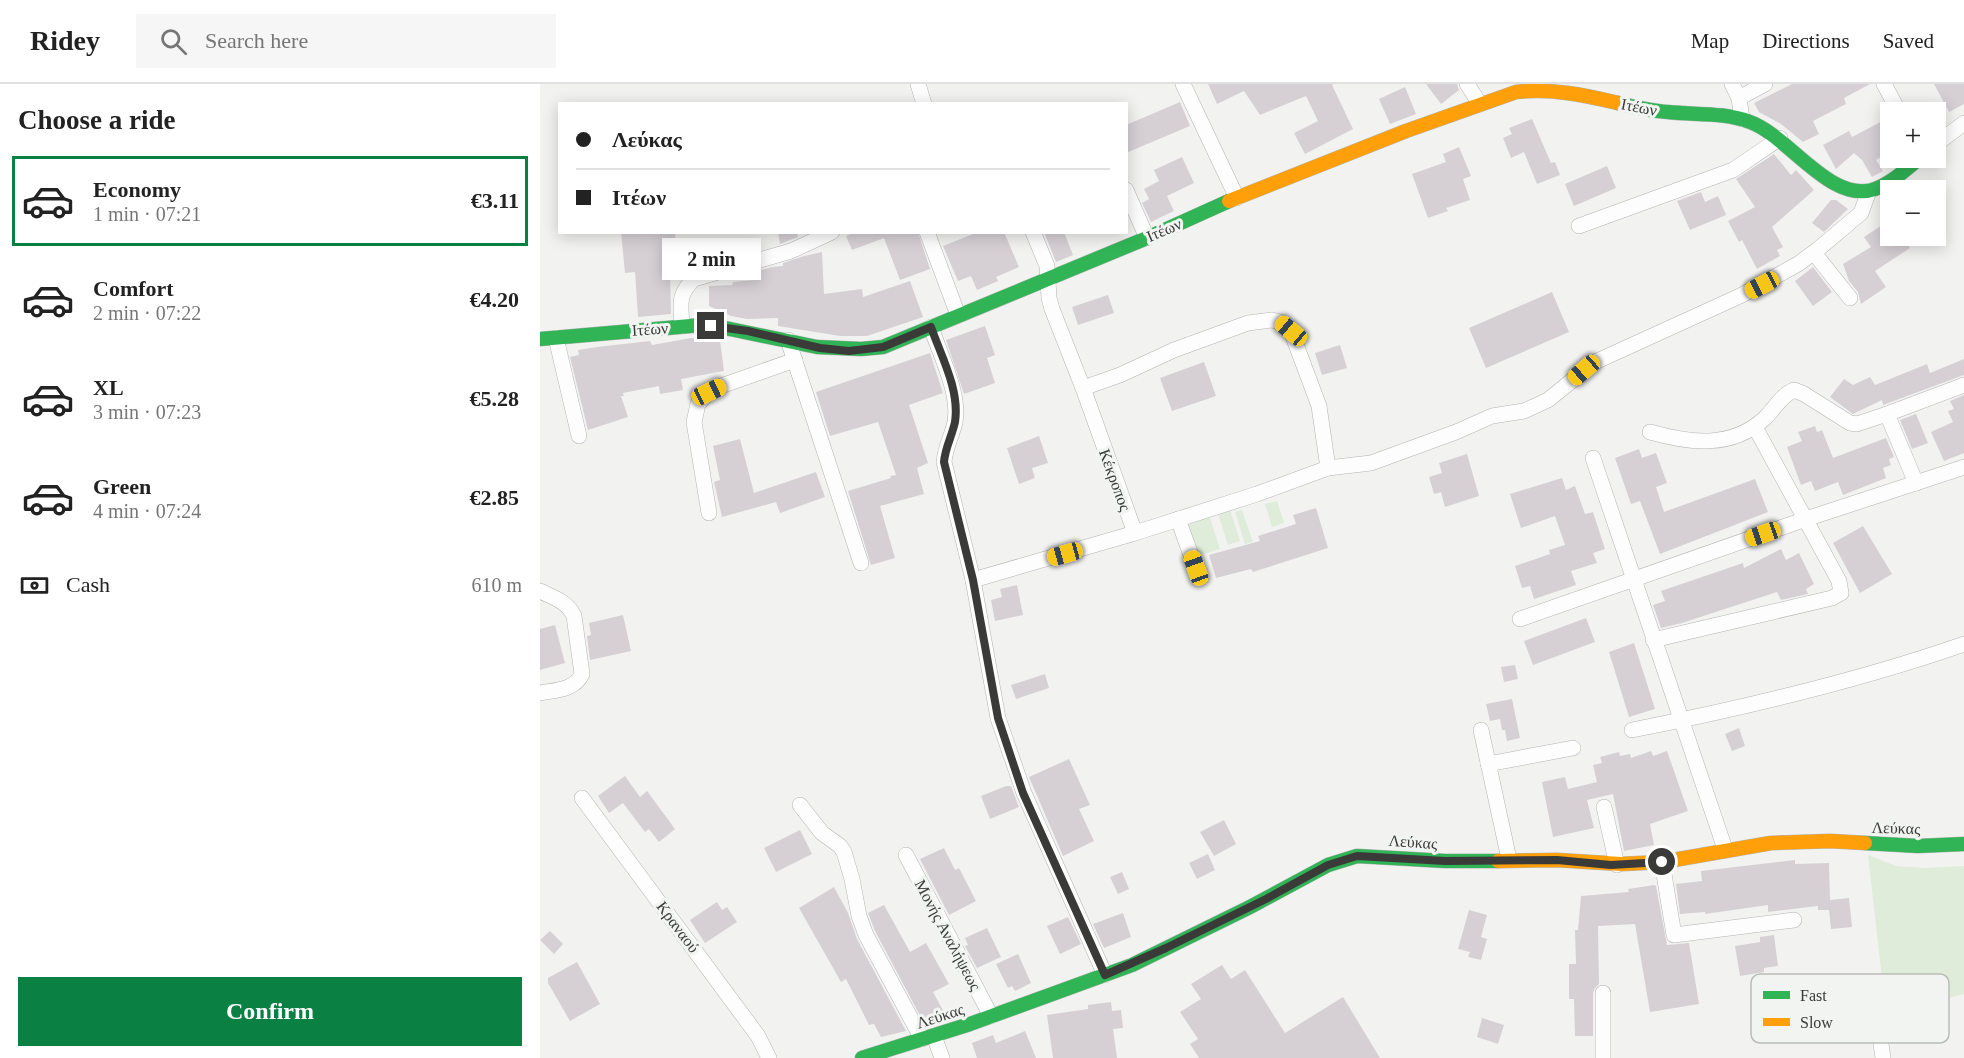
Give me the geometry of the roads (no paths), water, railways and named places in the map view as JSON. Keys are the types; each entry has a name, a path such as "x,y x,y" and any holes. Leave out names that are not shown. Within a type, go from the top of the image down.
{"street":[{"path":"918,84 923,102"},
{"path":"1183,84 1237,198"},
{"path":"1467,84 1480,104"},
{"path":"1742,119 1736,91 1765,84"},
{"path":"1884,84 1894,102"},
{"name":"Ιτέων","path":"540,339 682,326 722,327 827,349 863,351 894,343 1237,198 1406,131 1516,92 1538,89 1560,90 1652,110 1742,119 1780,138 1836,185 1858,192 1869,191"},
{"path":"1946,137 1964,123"},
{"path":"1579,226 1733,170 1780,138"},
{"path":"1083,388 1120,375 1174,350 1248,323 1272,320 1280,322 1291,331 1319,406 1328,468 1371,463 1456,432 1492,416 1524,411 1548,400 1595,362 1742,295 1790,269 1814,253 1861,213 1869,191 1888,182 1907,168"},
{"path":"1128,195 1147,238"},
{"path":"682,326 681,296 694,279 790,251 828,234"},
{"path":"928,234 958,315"},
{"name":"Κέκροπος","path":"1035,234 1047,266 1052,309 1083,388 1134,533 1328,468"},
{"path":"1814,253 1850,298"},
{"path":"931,327 955,400 955,423 944,454 944,462 973,580 998,718 1023,793 1105,975"},
{"path":"556,338 579,436"},
{"path":"788,340 861,563"},
{"path":"709,513 694,422 698,404 709,392 722,386 795,360"},
{"path":"1650,432 1703,442 1734,436 1755,427 1784,396 1794,390 1850,423 1857,424 1964,385"},
{"path":"1887,414 1916,483"},
{"path":"1653,640 1839,595 1842,590 1755,427"},
{"path":"1593,458 1725,849"},
{"path":"1520,619 1806,519 1964,467"},
{"path":"1178,519 1196,568"},
{"path":"973,580 1134,533"},
{"path":"540,591 567,604 574,616 582,674 579,682 572,687 540,693"},
{"path":"1632,730 1726,711 1883,670 1964,645"},
{"path":"1482,730 1509,859"},
{"path":"1488,764 1573,748"},
{"name":"Κραναού","path":"582,798 763,1042 769,1058"},
{"path":"800,805 822,833 840,846 844,852 859,916 866,935 942,1058"},
{"path":"1604,807 1617,864"},
{"name":"Λεύκας","path":"862,1058 928,1038 1105,975 1166,948 1342,860 1357,856 1445,861 1509,859 1617,864 1662,862 1765,843 1830,841 1918,846 1964,844"},
{"name":"Μονής Αναλήψεως","path":"906,855 991,1016"},
{"path":"1662,862 1674,935 1794,920"},
{"path":"1602,1058 1603,993"},
{"path":"1881,1043 1883,1058"}]}
